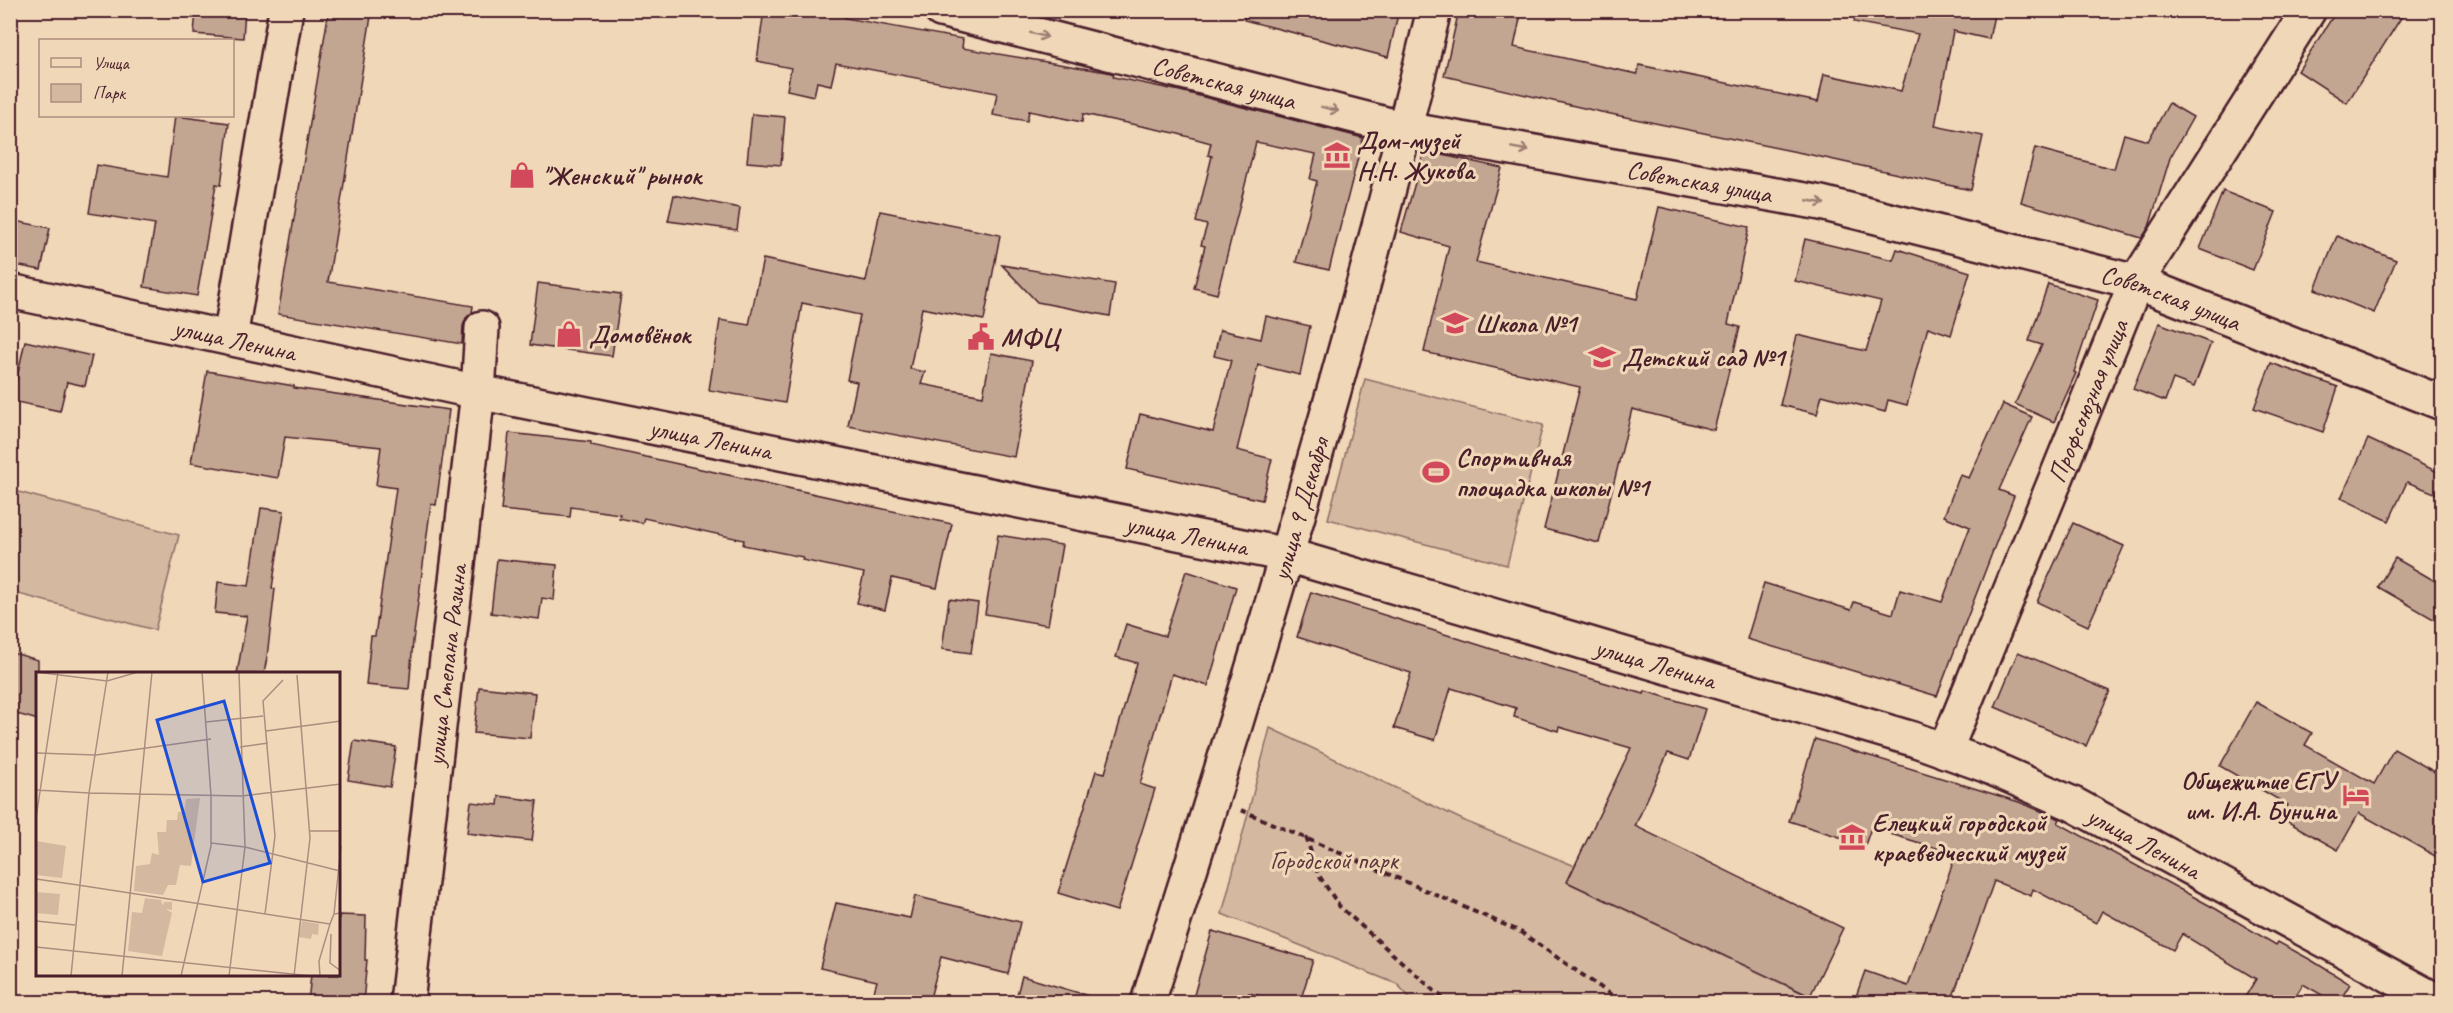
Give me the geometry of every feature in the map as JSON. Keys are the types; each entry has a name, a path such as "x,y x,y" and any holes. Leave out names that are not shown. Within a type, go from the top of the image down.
{"street":[{"path":"230,338 286,10"},
{"name":"Советская улица","path":"941,10 1405,129 1821,202 2136,282 2442,403"},
{"name":"улица 9 Декабря","path":"1148,1002 1221,774 1287,555 1405,129 1434,10"},
{"name":"Профсоюзная улица","path":"1945,751 2136,282 2309,10"},
{"name":"улица Ленина","path":"10,291 478,392 1287,555 1901,736 1985,765 2073,804 2439,1002"},
{"name":"улица Степана Разина","path":"407,1002 478,392 482,328"}],"path":[{"path":"1236,808 1519,931 1613,996 1635,1002"},
{"path":"1306,837 1318,873 1340,907 1447,1002"},
{"path":"1611,1002 1613,996"}],"green space":[{"name":"Спортивная площадка школы №1","path":"1365,379 1543,425 1507,565 1328,519"},
{"path":"11,490 179,535 155,630 11,592"},
{"name":"Городской парк","path":"1270,728 1467,822 1575,866 1568,883 1821,1002 1410,1002 1411,999 1397,984 1222,914"}],"building":[{"path":"196,10 245,10 243,38 194,34"},
{"path":"329,10 372,10 328,282 473,306 472,313 466,318 463,326 462,344 278,314"},
{"path":"764,10 847,10 845,18 963,39 962,48 1107,72 1114,74 1113,77 1180,91 1363,138 1329,270 1296,262 1317,181 1310,179 1316,154 1256,142 1217,294 1194,288 1205,246 1201,245 1207,225 1196,222 1212,156 1208,155 1211,143 1083,114 1082,122 1029,111 1027,121 993,115 997,93 836,63 831,85 817,82 814,96 787,90 791,68 757,61"},
{"path":"1245,10 1399,10 1388,57 1244,20"},
{"path":"1459,10 1506,10 1521,14 1514,47 1637,74 1639,65 1818,102 1824,74 1901,91 1918,34 1854,22 1856,10 1995,10 1989,39 1953,31 1935,126 1983,136 1971,190 1601,112 1444,76"},
{"path":"2337,10 2406,10 2347,103 2298,71"},
{"path":"2169,103 2193,117 2170,158 2149,227 2142,238 2021,202 2035,148 2114,169 2124,134 2148,141"},
{"path":"752,114 785,117 781,165 747,162"},
{"path":"175,117 229,123 221,185 216,184 197,296 144,287 155,224 89,213 97,165 167,177"},
{"path":"1424,151 1502,168 1476,262 1637,299 1659,207 1749,227 1728,324 1740,327 1714,430 1632,409 1599,543 1544,529 1580,387 1424,352 1449,246 1401,232"},
{"path":"2223,191 2276,212 2253,270 2200,249"},
{"path":"674,195 740,208 737,230 668,221"},
{"path":"880,211 1000,235 984,320 922,308 910,369 925,372 921,384 983,396 991,353 1032,361 1014,457 848,426 857,382 847,380 860,315 802,303 785,403 709,390 720,320 749,325 763,259 866,281"},
{"path":"10,220 50,228 41,270 10,264"},
{"path":"2337,236 2396,260 2374,313 2315,289"},
{"path":"1805,239 1893,260 1897,249 1970,272 1951,335 1928,327 1907,405 1888,400 1885,412 1822,395 1817,414 1780,405 1797,335 1866,351 1881,301 1795,281"},
{"path":"1002,265 1115,284 1110,316 1037,302"},
{"path":"538,283 621,294 612,356 530,345"},
{"path":"2048,284 2098,300 2074,372 2076,373 2054,422 2015,404 2042,345 2029,341"},
{"path":"1266,316 1310,326 1300,375 1258,365 1237,450 1272,459 1262,500 1127,469 1140,414 1213,432 1231,360 1214,356 1220,330 1261,339"},
{"path":"2159,323 2211,343 2194,387 2173,379 2165,401 2133,389"},
{"path":"25,341 92,356 85,386 67,382 60,411 12,401"},
{"path":"2271,363 2338,387 2323,432 2254,408"},
{"path":"207,371 294,386 294,388 449,410 436,505 431,504 409,689 366,685 371,636 375,636 396,488 376,485 381,447 285,437 278,478 191,463"},
{"path":"2003,404 2032,417 1999,490 2014,496 1937,696 1747,639 1764,583 1851,610 1854,602 1893,614 1900,590 1942,602 1970,527 1944,516 1960,475 1969,478"},
{"path":"509,433 591,442 591,445 952,524 937,588 892,578 885,610 857,603 864,573 802,560 803,557 743,545 744,540 644,518 642,523 619,518 620,514 571,507 570,517 501,510"},
{"path":"2368,439 2442,474 2442,496 2407,482 2389,521 2341,498"},
{"path":"261,508 284,511 272,588 275,589 264,672 237,672 247,616 215,613 218,582 249,586"},
{"path":"2073,523 2124,546 2088,626 2037,602"},
{"path":"998,535 1062,545 1048,625 985,614"},
{"path":"2395,558 2442,585 2442,624 2378,587"},
{"path":"497,559 557,565 554,600 542,598 539,619 491,613"},
{"path":"1186,571 1236,587 1208,686 1172,674 1140,784 1155,789 1117,911 1058,893 1096,771 1105,773 1137,663 1116,657 1126,624 1165,636"},
{"path":"1311,592 1530,661 1705,709 1689,760 1668,753 1635,826 1843,928 1810,996 1567,882 1631,748 1559,727 1558,731 1514,717 1516,708 1451,688 1435,740 1394,728 1411,673 1297,637"},
{"path":"949,599 978,603 971,653 942,649"},
{"path":"10,652 38,660 38,672 36,672 36,719 10,712"},
{"path":"2018,652 2110,691 2086,746 1995,707"},
{"path":"479,687 535,693 530,738 474,733"},
{"name":"Общежитие ЕГУ им. И.А. Бунина","path":"2256,702 2312,733 2305,745 2374,784 2394,749 2442,776 2442,860 2359,813 2338,850 2281,818 2288,805 2220,766"},
{"path":"1815,739 2019,802 2060,819 2058,823 2216,909 2276,945 2278,942 2311,960 2350,984 2339,1002 2334,1002 2303,984 2292,1002 2242,1002 2256,979 2182,934 2173,950 2102,911 2096,923 2033,889 2031,896 1994,881 1951,1002 1854,1002 1865,971 1908,986 1956,854 1871,828 1865,845 1789,821"},
{"path":"354,741 396,747 390,787 348,780"},
{"path":"499,796 537,801 532,841 467,833 471,802 498,805"},
{"path":"915,896 1020,922 1008,974 941,957 929,1002 871,1002 877,981 820,968 836,903 910,918"},
{"path":"340,915 366,916 365,960 367,960 363,1002 308,1002 311,977 340,977"},
{"path":"1212,931 1313,960 1300,1002 1285,1002 1249,993 1246,1002 1192,1002"},
{"path":"1022,976 1089,996 1088,1002 1015,1002"}],"place":[{"name":"Дом-музей Н.Н. Жукова","path":"1337,155"},
{"name":"\"Женский\" рынок","path":"522,175"},
{"name":"Школа №1","path":"1455,323"},
{"name":"Домовёнок","path":"569,334"},
{"name":"МФЦ","path":"981,337"},
{"name":"Детский сад №1","path":"1602,357"},
{"name":"Спортивная площадка школы №1","path":"1436,472"},
{"name":"Общежитие ЕГУ им. И.А. Бунина","path":"2356,795"},
{"name":"Елецкий городской краеведческий музей","path":"1852,837"}]}
